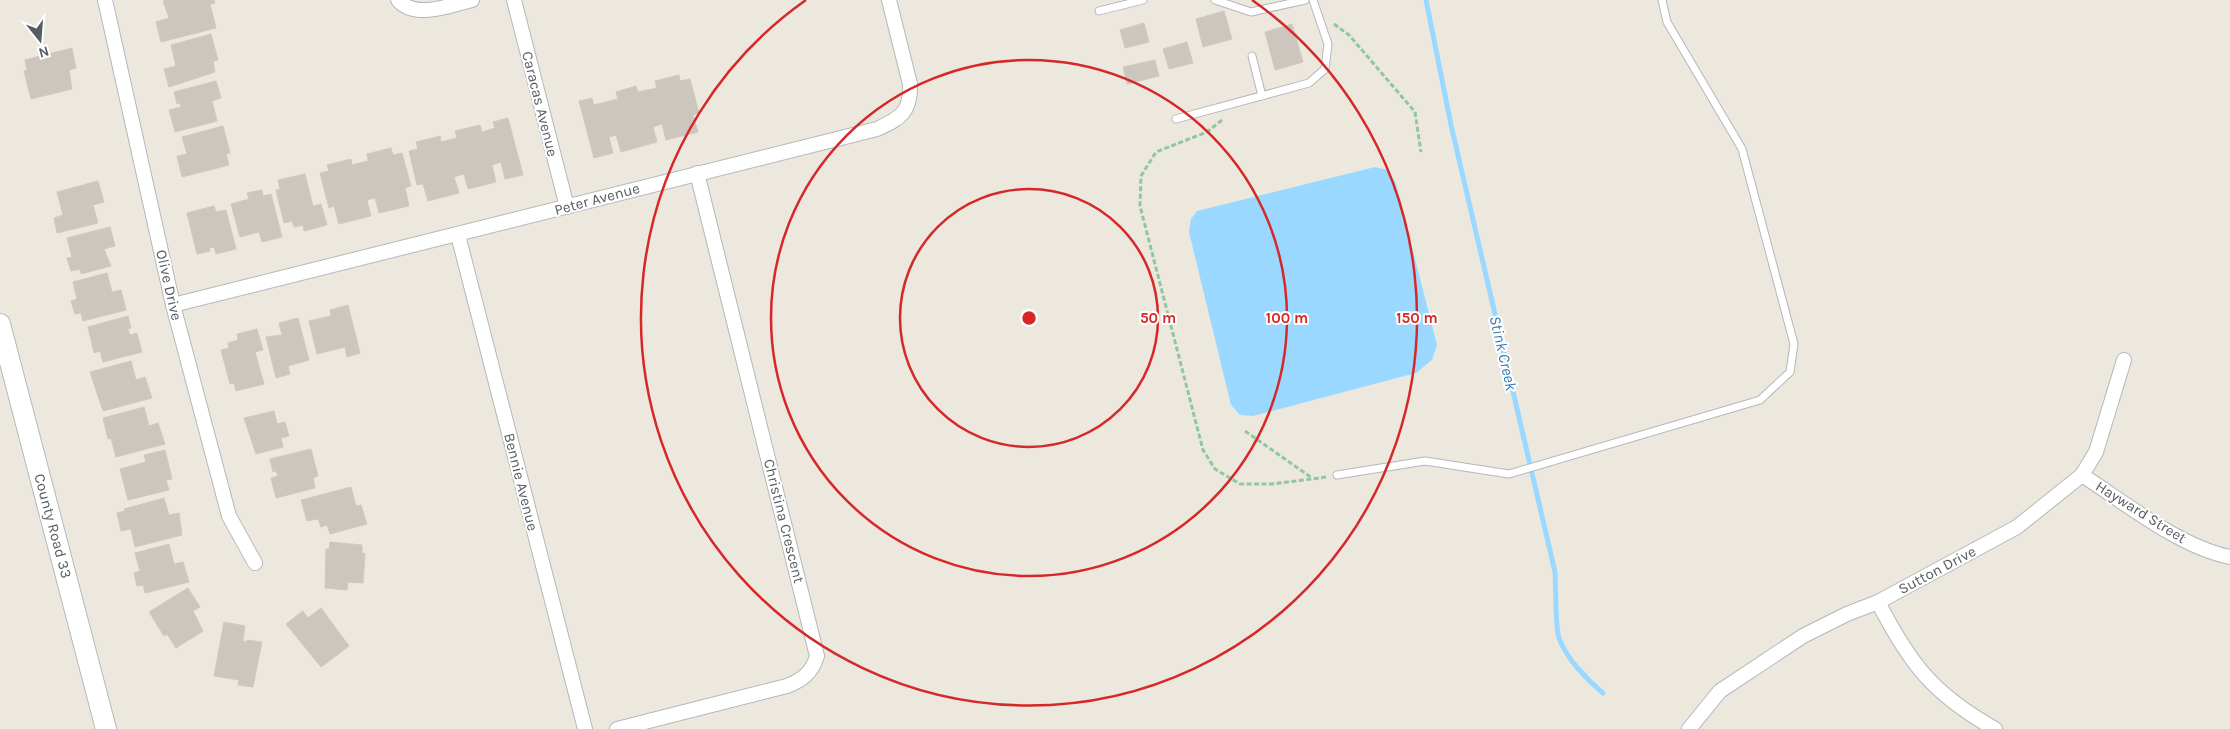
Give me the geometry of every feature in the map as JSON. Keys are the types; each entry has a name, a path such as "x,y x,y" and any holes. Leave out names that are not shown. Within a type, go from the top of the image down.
{"main road":[{"name":"County Road 33","path":"0,324 106,729"}],"street":[{"name":"Olive Drive","path":"105,0 173,305 230,516 255,563"},
{"path":"398,0 402,4 416,10 432,9 472,0"},
{"name":"Caracas Avenue","path":"514,0 566,207"},
{"name":"Peter Avenue","path":"173,305 877,129 900,116 908,108 911,98 910,84 889,0"},
{"name":"Christina Crescent","path":"617,729 787,686 809,674 817,656 697,173"},
{"name":"Bennie Avenue","path":"458,235 585,729"},
{"name":"Sutton Drive","path":"1689,729 1720,691 1804,636 1846,614 1878,602 2017,526 2082,476 2096,452 2124,360"},
{"name":"Hayward Street","path":"2082,476 2175,535 2230,558"},
{"path":"1878,602 1906,652 1924,676 1945,697 1995,729"}],"lane":[{"path":"1099,11 1143,0"},
{"path":"1215,0 1251,12 1305,0"},
{"path":"1176,119 1309,83 1325,69 1328,44 1314,0"},
{"path":"1337,475 1425,460 1509,474 1760,400 1790,372 1794,344 1742,150 1667,22 1662,0"},
{"path":"1252,56 1262,96"}],"path":[{"path":"1322,26 1334,24 1348,35 1415,112 1421,152"},
{"path":"1221,107 1224,118 1207,132 1156,152 1140,176 1140,206 1203,450 1215,469 1240,484 1272,484 1337,475"},
{"path":"1245,431 1312,479"}],"water":[{"path":"1375,167 1388,170 1396,184 1437,345 1432,360 1416,373 1253,416 1240,415 1231,405 1189,232 1191,219 1197,211"}],"building":[{"path":"214,0 215,3 210,4 216,28 161,42 156,22 169,18 163,1"},
{"path":"1224,11 1232,39 1203,47 1196,19"},
{"path":"1144,23 1149,42 1125,48 1120,30"},
{"path":"1292,24 1303,62 1275,70 1265,32"},
{"path":"211,34 218,60 213,61 215,72 169,87 164,69 176,66 171,45"},
{"path":"1187,42 1193,63 1169,69 1163,49"},
{"path":"72,48 76,68 69,70 72,89 31,99 24,71 27,70 25,60"},
{"path":"1155,60 1159,76 1127,84 1123,67"},
{"path":"679,75 680,81 690,79 699,113 693,115 698,132 666,140 662,124 653,127 657,142 621,152 616,135 609,137 613,153 594,158 579,101 592,98 594,105 618,99 616,92 636,86 638,92 657,88 655,81"},
{"path":"216,81 221,98 212,101 217,121 175,132 169,110 181,107 180,103 177,104 174,92"},
{"path":"508,118 523,175 505,179 501,162 492,165 496,182 468,189 464,174 454,177 459,193 428,201 423,184 417,185 409,151 418,149 416,142 440,136 441,142 457,138 455,131 480,125 482,132 495,128 493,122"},
{"path":"223,126 230,153 226,154 229,165 182,177 177,156 187,154 182,137"},
{"path":"391,148 393,155 402,153 411,186 405,188 409,206 379,213 375,198 367,200 371,216 339,224 334,206 329,208 320,173 329,171 327,165 351,159 352,165 368,161 367,154"},
{"path":"305,174 313,206 321,204 327,225 304,231 303,225 294,227 292,221 284,223 276,190 280,189 278,180"},
{"path":"98,181 104,202 93,205 98,223 57,233 54,218 63,215 57,192"},
{"path":"262,190 263,196 271,194 282,237 262,242 259,232 240,237 231,204 249,199 247,193"},
{"path":"214,206 216,212 226,210 236,249 216,254 214,247 209,248 210,251 197,254 187,213"},
{"path":"110,227 115,246 104,249 111,266 81,274 80,269 71,271 67,258 72,257 67,238"},
{"path":"107,273 112,292 121,290 126,310 83,321 81,313 75,314 71,301 77,299 73,282"},
{"path":"348,305 360,353 347,357 345,347 317,354 309,321 331,316 330,310"},
{"path":"128,316 131,328 128,329 130,335 137,333 142,352 103,362 100,351 94,353 88,327"},
{"path":"298,318 309,360 288,366 290,374 276,378 266,337 282,335 279,323"},
{"path":"257,329 263,350 255,352 264,384 236,391 234,383 230,384 221,350 229,348 228,343 238,340 237,334"},
{"path":"131,361 136,380 145,377 152,398 103,411 90,372"},
{"path":"144,407 149,426 158,423 165,444 116,457 111,438 108,439 103,418"},
{"path":"274,411 277,424 285,422 289,436 281,438 283,447 256,454 244,418"},
{"path":"311,449 318,476 313,478 315,488 276,498 271,478 278,476 276,471 273,472 270,459"},
{"path":"165,450 172,479 166,480 169,490 128,500 120,469 146,462 144,455"},
{"path":"351,487 356,506 361,505 367,524 330,534 327,525 321,527 318,519 307,521 301,500"},
{"path":"164,498 169,515 179,513 182,535 135,547 131,529 121,531 117,513 125,511 124,509"},
{"path":"330,542 362,545 362,553 365,554 363,583 348,582 347,590 325,588 326,549 329,549"},
{"path":"169,544 174,564 183,562 189,582 145,593 143,585 137,586 134,573 140,571 135,553"},
{"path":"188,588 200,607 193,611 203,631 176,648 167,634 164,636 149,612"},
{"path":"321,608 349,646 321,667 286,624 303,611 308,618"},
{"path":"224,622 245,626 243,641 262,642 253,687 238,685 239,680 214,676"}],"waterway":[{"name":"Stink Creek","path":"1426,0 1451,125 1555,572 1556,616 1559,638 1562,646 1578,668 1603,693"}]}
